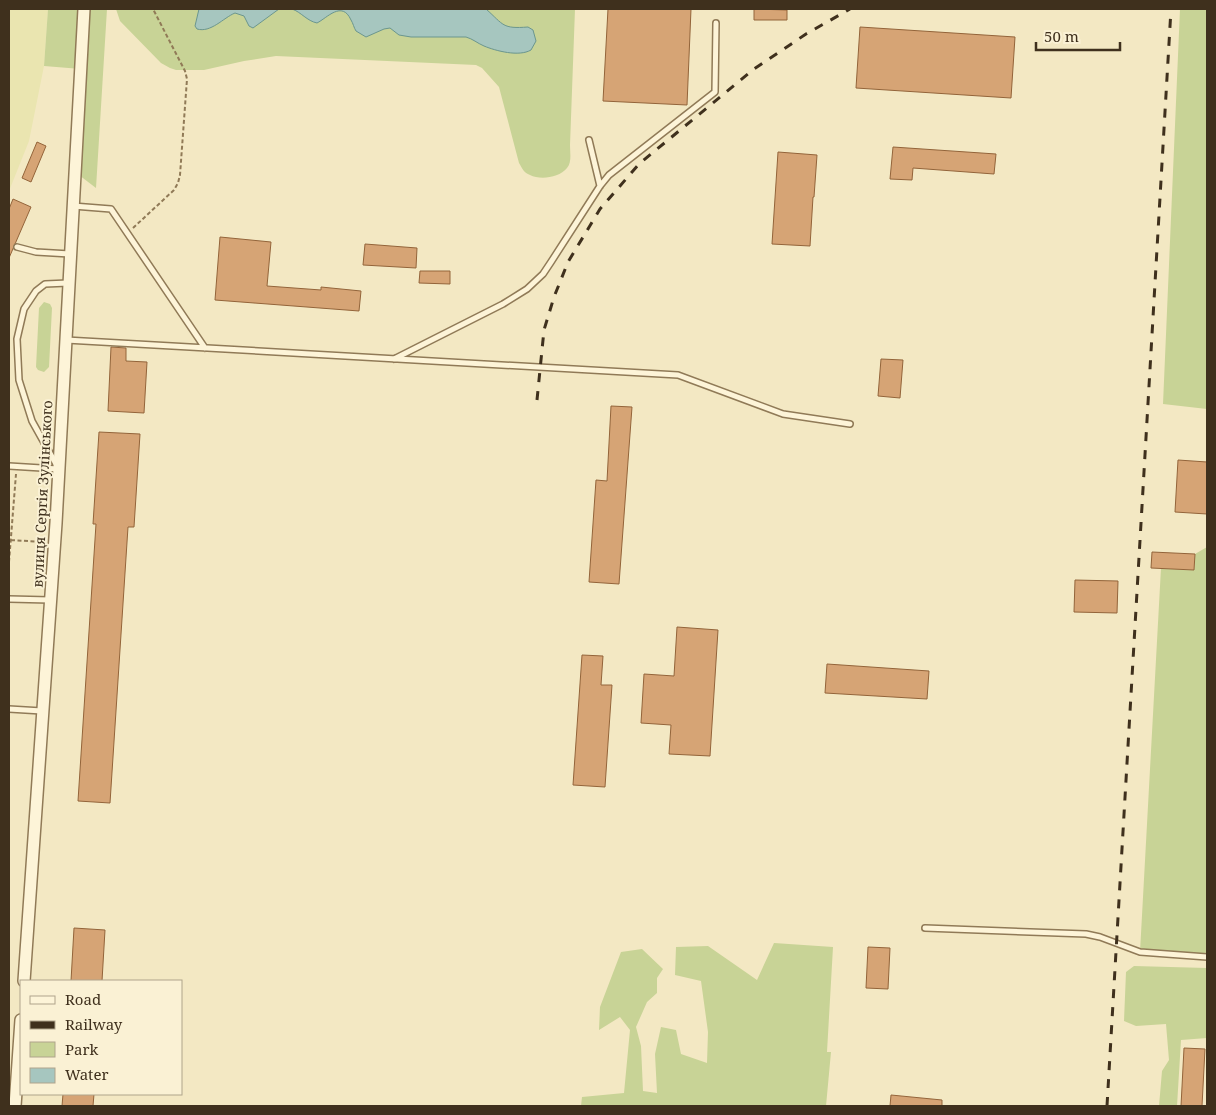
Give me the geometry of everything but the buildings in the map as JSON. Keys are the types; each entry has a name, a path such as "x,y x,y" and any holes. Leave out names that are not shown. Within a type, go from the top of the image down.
{"street":[{"name":"вулиця Сергія Зулінського","path":"24,980 59,469 84,9"},
{"path":"15,1106 20,1034"}],"lane":[{"path":"394,359 503,304 526,289 543,274 609,175 715,92 716,23"},
{"path":"589,140 600,186"},
{"path":"73,206 111,210 205,348"},
{"path":"17,247 36,252 70,254"},
{"path":"59,469 32,421 19,380 17,339 24,310 36,291 45,284 68,283"},
{"path":"65,340 678,375 783,414 850,424"},
{"path":"9,466 59,469"},
{"path":"9,599 50,600"},
{"path":"9,709 42,711"},
{"path":"925,928 1086,934 1100,936 1140,952 1207,957"}],"path":[{"path":"127,233 174,190 180,175 187,79 185,71 153,9"},
{"path":"9,562 16,466"},
{"path":"11,540 54,542"}],"shaded area":[{"path":"9,9 48,9 44,66 29,141 9,191"}],"green space":[{"path":"48,9 107,9 96,188 75,172 81,69 44,66"},
{"path":"116,9 575,9 570,163 559,174 544,178 534,177 525,172 519,163 499,87 482,68 476,65 276,56 204,70 176,70 161,63 120,21"},
{"path":"1180,9 1207,9 1207,409 1163,404"},
{"path":"44,302 50,304 52,308 49,367 44,372 36,367 39,308"},
{"path":"1207,547 1207,957 1140,952 1161,568 1194,570 1195,554"},
{"path":"774,943 833,947 827,1052 831,1052 826,1106 581,1106 582,1097 624,1093 630,1030 620,1017 599,1030 600,1007 621,952 642,949 663,969 657,978 657,993 647,1002 636,1027 641,1046 643,1091 657,1093 655,1054 661,1027 676,1030 681,1054 707,1063 708,1032 701,981 675,975 676,947 708,946 757,980"},
{"path":"1134,966 1207,968 1207,1038 1181,1040 1177,1106 1159,1106 1162,1071 1169,1060 1166,1024 1136,1026 1124,1021 1126,972"}],"water":[{"path":"199,9 279,9 253,28 249,26 244,16 235,13 212,27 202,30 197,29 195,26"},
{"path":"292,9 486,9 504,25 528,27 533,30 536,41 531,50 514,53 489,48 466,37 411,37 399,35 390,28 366,37 356,31 352,21 343,11 334,12 317,23"}],"railway":[{"path":"537,400 544,330 554,297 568,262 600,209 639,164 754,69 806,34 850,9"},
{"path":"1107,1106 1171,9"}]}
